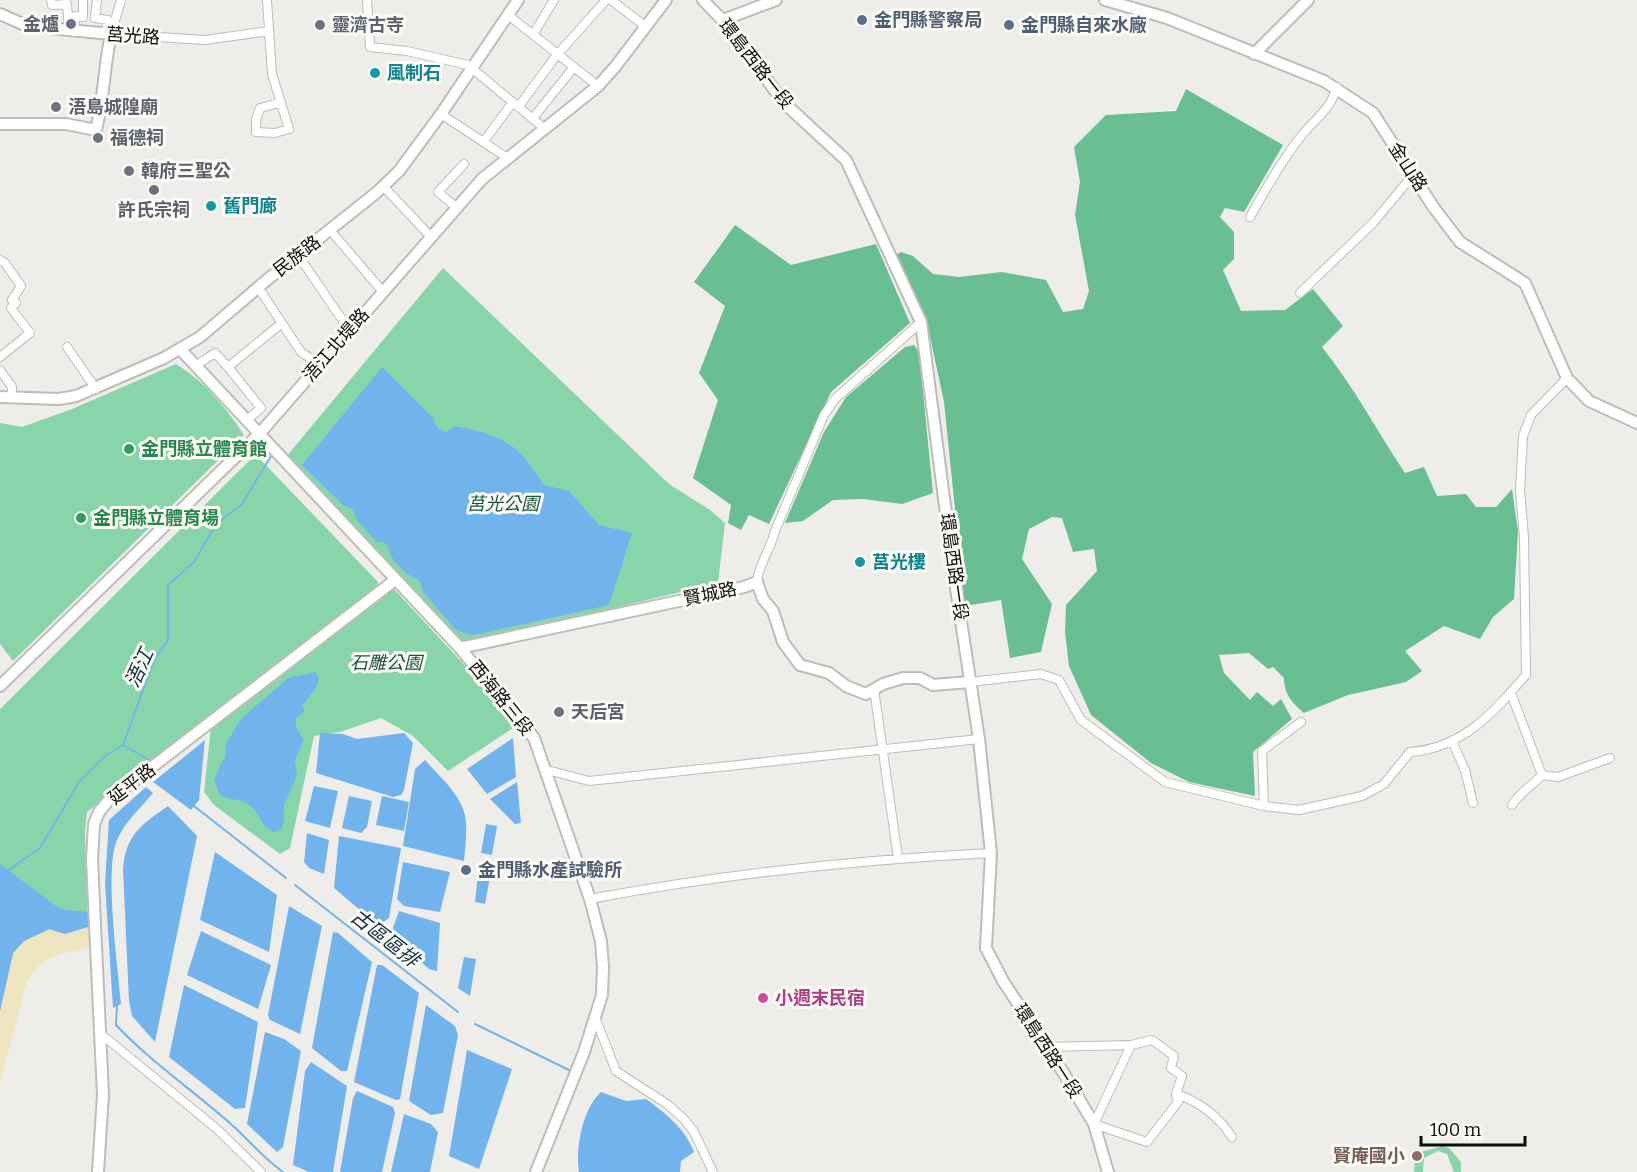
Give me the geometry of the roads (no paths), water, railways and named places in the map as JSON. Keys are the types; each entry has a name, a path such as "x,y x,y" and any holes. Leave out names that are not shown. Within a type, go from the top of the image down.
{"street":[{"path":"51,0 52,5 67,4 71,32"},
{"path":"71,32 75,16 82,17 83,0"},
{"path":"97,0 95,18 108,20 109,34"},
{"path":"0,124 66,124 96,130 102,107 109,34 121,0"},
{"path":"267,0 272,74 288,129 274,133 256,132 256,120 260,108 279,104"},
{"name":"民族路","path":"0,397 69,398 96,389 181,350 330,230 399,171 441,114 471,66 518,0"},
{"path":"534,33 554,0"},
{"path":"484,141 606,0"},
{"path":"611,0 645,26"},
{"name":"浯江北堤路","path":"0,686 260,433 482,179 597,86 615,67 666,0"},
{"path":"723,20 776,0"},
{"name":"金山路","path":"1105,0 1167,18 1337,87 1373,113 1460,242 1525,283 1567,378 1589,401 1637,423"},
{"path":"1254,54 1308,0"},
{"name":"環島西路一段","path":"704,1 723,20 783,102 846,160 921,322 979,739 991,853 986,948 1003,981 1094,1124 1108,1172"},
{"path":"368,3 370,47 406,51 471,66 545,129"},
{"name":"莒光路","path":"0,14 27,26 71,32 205,40 269,31"},
{"path":"508,15 534,33 556,56 597,86"},
{"path":"532,118 574,67"},
{"path":"1250,217 1274,175 1303,134 1332,104 1337,87"},
{"path":"441,114 509,159"},
{"path":"457,208 438,192 465,164"},
{"path":"1300,293 1373,223 1413,175"},
{"path":"383,186 431,237"},
{"path":"330,230 383,292"},
{"path":"298,255 343,321 352,327"},
{"path":"0,260 19,280 21,286 12,300 15,303 11,308 30,333 0,357"},
{"path":"258,287 301,352 319,364"},
{"path":"757,582 758,570 771,548 775,531 824,415 835,399 921,322"},
{"path":"228,367 282,323"},
{"path":"67,347 96,389"},
{"name":"西海路三段","path":"181,350 460,648 534,738 590,899 601,941 603,966 602,995 595,1017 536,1172"},
{"path":"195,366 215,353 261,408 247,420"},
{"path":"0,370 12,387 12,397"},
{"path":"970,682 1041,675 1059,680 1081,720 1165,782 1264,806 1299,810 1362,796 1384,784 1410,752 1452,741 1483,721 1526,675 1524,537 1520,490 1523,436 1531,416 1567,378"},
{"name":"延平路","path":"99,1172 103,1095 92,860 94,824 99,812 108,801 395,580"},
{"name":"賢城路","path":"460,648 744,587 757,582 763,599 773,611 783,642 800,665 829,673 846,687 866,694 903,678 920,678 933,686 970,682"},
{"path":"874,689 898,858"},
{"path":"1510,693 1542,775"},
{"path":"1264,806 1262,751 1300,722"},
{"path":"547,770 589,781 979,739"},
{"path":"1452,741 1465,770 1473,803"},
{"path":"1542,775 1558,777 1610,758"},
{"path":"1512,805 1520,793 1533,785 1542,775"},
{"path":"590,899 636,890 898,858 991,853"},
{"path":"595,1017 616,1071 667,1104 684,1119 694,1132 713,1172"},
{"path":"101,1034 217,1129 261,1172"},
{"path":"1046,1047 1131,1045 1152,1040 1174,1056 1171,1068 1182,1076 1176,1094 1178,1102 1147,1142 1094,1124 1131,1045"},
{"path":"1176,1094 1189,1099 1221,1120 1232,1137"}],"water":[{"path":"382,367 433,418 437,428 446,432 454,426 471,429 507,443 525,459 544,485 569,491 599,525 632,533 609,605 474,635 457,631 423,592 420,581 396,563 384,542 377,542 357,520 352,508 344,506 302,465"},
{"path":"315,672 319,678 316,688 302,706 305,711 295,719 297,729 304,740 295,760 297,776 284,805 284,821 281,830 274,832 266,827 248,804 220,795 214,779 225,757 226,744 240,720 288,678"},
{"path":"320,733 343,734 357,739 404,733 413,743 401,795 393,797 316,773"},
{"path":"513,738 516,777 487,794 467,769"},
{"path":"205,740 199,800 191,810 153,782"},
{"path":"425,760 451,788 465,813 464,861 403,846 415,769"},
{"path":"517,782 521,823 515,824 490,799"},
{"path":"314,786 338,791 330,828 305,821"},
{"path":"146,787 153,793 124,827 113,854 113,920 121,1004 113,1008 105,883 109,820"},
{"path":"349,796 372,801 367,827 361,833 342,828"},
{"path":"382,796 409,802 404,831 376,825"},
{"path":"168,806 197,836 155,1042 132,1016 129,1001 123,869 128,847 136,832"},
{"path":"486,824 497,826 492,855 481,853"},
{"path":"307,833 329,840 324,874 309,868 304,862"},
{"path":"339,836 401,848 389,918 382,923 374,922 334,888"},
{"path":"215,852 277,895 269,952 200,920"},
{"path":"403,862 450,872 440,912 404,906 397,899"},
{"path":"0,864 60,909 88,912 88,927 65,934 49,929 24,941 13,953 0,1011"},
{"path":"479,866 492,866 485,904 475,902"},
{"path":"289,906 322,926 300,1034 270,1020 268,1015"},
{"path":"399,911 440,923 437,971 429,969 390,936"},
{"path":"201,931 271,965 258,1009 187,975"},
{"path":"333,932 338,933 372,962 347,1071 341,1071 312,1048"},
{"path":"464,957 476,959 470,996 458,988"},
{"path":"377,965 382,965 419,993 400,1099 396,1100 354,1082"},
{"path":"184,985 258,1022 245,1108 235,1109 169,1057"},
{"path":"426,1005 455,1026 458,1035 443,1113 431,1115 409,1101"},
{"path":"265,1032 284,1039 301,1051 283,1147 277,1152 247,1124"},
{"path":"467,1050 512,1069 479,1169 449,1156"},
{"path":"311,1062 347,1086 333,1172 309,1172 293,1165 305,1071"},
{"path":"357,1091 393,1107 395,1113 382,1172 340,1172 353,1098"},
{"path":"601,1092 626,1101 646,1099 674,1122 686,1136 694,1152 681,1161 680,1172 579,1172 579,1140 585,1118 589,1108"},
{"path":"404,1114 431,1124 438,1132 430,1172 391,1172"}],"waterway":[{"name":"浯江","path":"7,871 40,848 79,782 105,756 123,745 154,660 168,640 168,585 194,562 216,524 242,504 271,456"},
{"name":"古區區排","path":"123,745 149,760"},
{"name":"古區區排","path":"194,806 286,878"},
{"name":"古區區排","path":"295,885 458,1012"},
{"path":"117,1006 116,1025 283,1172"},
{"name":"古區區排","path":"475,1024 571,1071"}],"place":[{"name":"金門縣警察局","path":"862,20"},
{"name":"金爐","path":"71,24"},
{"name":"靈濟古寺","path":"320,25"},
{"name":"金門縣自來水廠","path":"1009,25"},
{"name":"風制石","path":"375,73"},
{"name":"浯島城隍廟","path":"56,107"},
{"name":"福德祠","path":"98,138"},
{"name":"韓府三聖公","path":"129,171"},
{"name":"許氏宗祠","path":"154,190"},
{"name":"舊門廊","path":"211,206"},
{"name":"金門縣立體育館","path":"129,449"},
{"name":"金門縣立體育場","path":"81,518"},
{"name":"莒光樓","path":"860,562"},
{"name":"天后宮","path":"559,712"},
{"name":"金門縣水產試驗所","path":"466,870"},
{"name":"小週末民宿","path":"763,998"},
{"name":"賢庵國小","path":"1417,1156"}],"park label":[{"name":"莒光公園","path":"503,504"},
{"name":"石雕公園","path":"386,663"}]}
